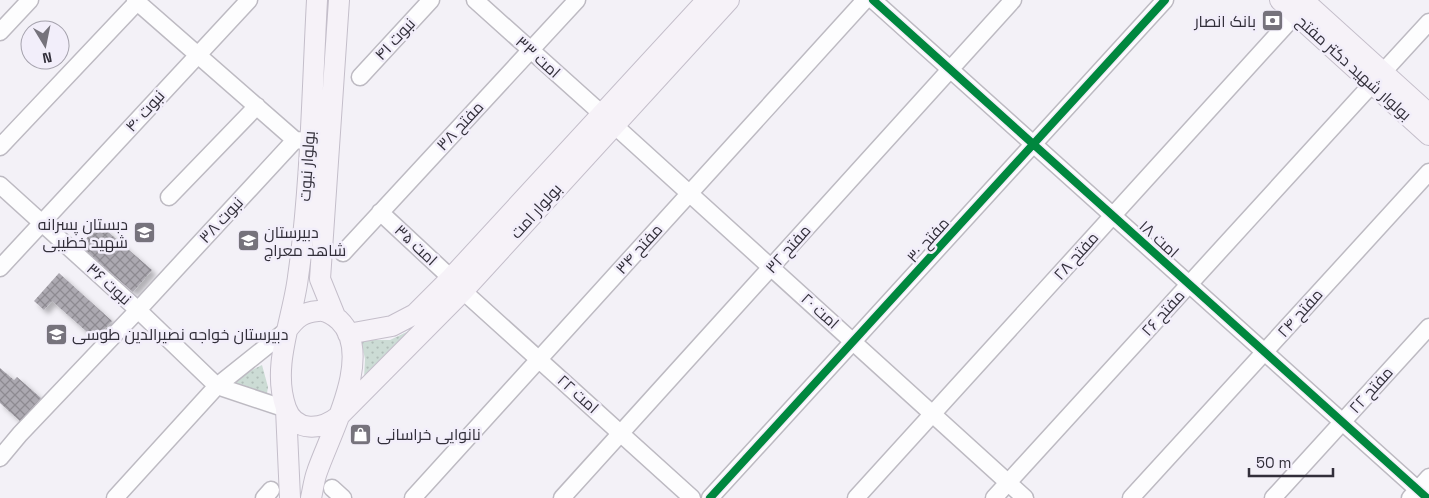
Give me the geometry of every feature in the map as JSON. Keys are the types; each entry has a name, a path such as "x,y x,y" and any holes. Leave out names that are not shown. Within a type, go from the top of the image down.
{"main road":[{"name":"بولوار نبوت","path":"287,330 298,278 302,141 318,0"},
{"name":"بولوار نبوت","path":"335,316 320,279 339,0"},
{"name":"بولوار امت","path":"339,416 608,119 707,0"},
{"name":"بولوار امت","path":"608,119 729,0"},
{"name":"بولوار شهید دکتر مفتح","path":"1280,0 1304,4 1378,78 1429,135"},
{"name":"بولوار شهید دکتر مفتح","path":"1378,78 1429,114"},
{"name":"بولوار امت","path":"348,334 392,326 415,314 457,284"},
{"path":"290,498 282,356 287,330 295,318 308,312 322,311 335,316 343,324 348,334 352,355 351,376 347,397 316,473 311,498"},
{"path":"286,408 298,423 316,428 329,424 339,416"}],"street":[{"path":"0,32 30,0"},
{"name":"نبوت ۴۰","path":"0,268 249,0"},
{"name":"نبوت ۴۱","path":"360,78 431,0"},
{"name":"امت ۳۳","path":"475,0 608,119"},
{"name":"مفتح ۳۸","path":"343,253 577,0"},
{"name":"مفتح ۳۴","path":"413,498 865,0"},
{"name":"امت ۱۸","path":"873,0 1265,352 1418,495"},
{"name":"مفتح ۳۲","path":"562,498 1013,0"},
{"name":"مفتح ۳۰","path":"710,498 1165,0"},
{"path":"0,148 137,1 257,106 302,141"},
{"name":"مفتح ۲۸","path":"856,498 1304,4"},
{"name":"مفتح ۲۶","path":"994,498 1429,22"},
{"path":"169,196 257,106"},
{"name":"امت ۲۰","path":"608,119 1025,498"},
{"name":"نبوت ۳۸","path":"0,458 20,434 138,310 302,141"},
{"name":"مفتح ۲۴","path":"1131,498 1429,172"},
{"name":"نبوت ۳۶","path":"0,185 138,310 217,386"},
{"name":"امت ۳۵","path":"380,212 457,284"},
{"name":"امت ۲۲","path":"457,284 692,498"},
{"name":"مفتح ۲۲","path":"1273,498 1429,327"},
{"path":"115,498 217,386 287,330"},
{"path":"217,386 286,408"},
{"path":"0,440 20,434"},
{"path":"1418,495 1429,477"}],"shaded area":[{"path":"411,330 364,379 365,359 361,340 390,340"},
{"path":"262,365 268,387 266,399 230,388 236,378"}],"building":[{"path":"99,224 152,270 133,292 80,246"},
{"path":"59,273 112,321 95,339 52,301 44,310 34,301"},
{"path":"0,368 14,380 17,377 41,398 21,422 0,403"}],"cycle path":[{"path":"873,0 1427,498"},
{"path":"710,498 1165,0"}],"place":[{"name":"بانک انصار","path":"1272,21"},
{"name":"دبستان پسرانه شهید خطیبی","path":"144,233"},
{"name":"دبیرستان شاهد معراج","path":"248,241"},
{"name":"دبیرستان خواجه نصیرالدین طوسی","path":"56,334"},
{"name":"نانوایی خراسانی","path":"361,434"}]}
